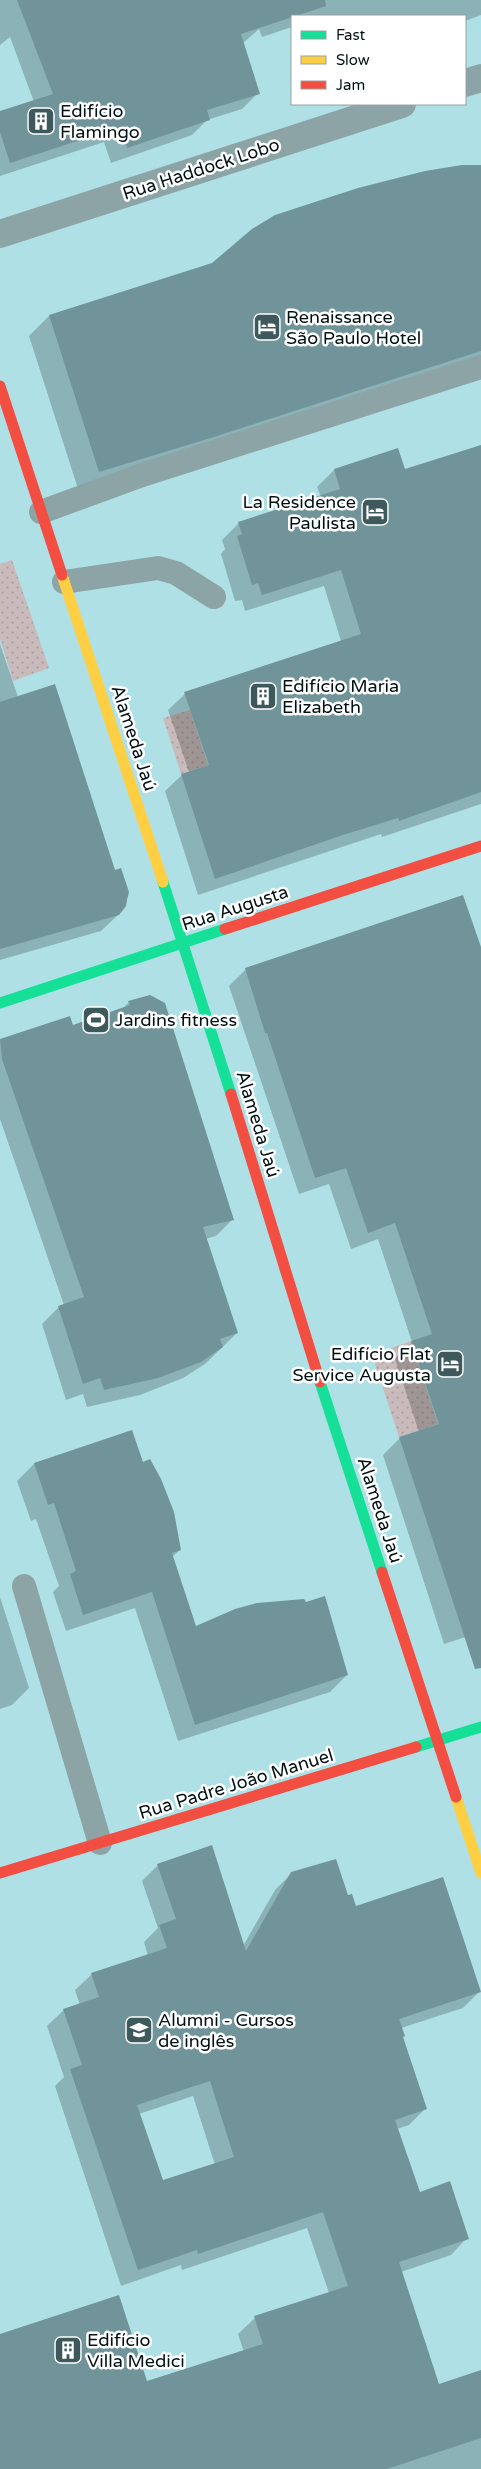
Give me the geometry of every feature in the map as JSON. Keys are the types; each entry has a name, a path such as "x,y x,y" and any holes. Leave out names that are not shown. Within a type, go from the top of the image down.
{"street":[{"path":"466,83 481,78"},
{"name":"Rua Haddock Lobo","path":"0,234 399,105"},
{"name":"Alameda Jaú","path":"0,386 183,944 338,1438 481,1873"},
{"name":"Rua Augusta","path":"0,1003 481,846"},
{"name":"Rua Padre João Manuel","path":"0,1873 481,1727"}],"lane":[{"path":"41,512 142,475 481,367"},
{"path":"64,582 158,568 176,573 214,597"},
{"path":"24,1586 100,1843"}],"shaded area":[{"path":"12,560 49,668 13,681 0,639 0,564"},
{"path":"190,710 208,765 181,774 163,718"},
{"path":"411,1341 438,1424 399,1437 372,1355"}],"building":[{"path":"17,0 325,0 326,6 299,15 291,15 291,18 241,34 260,94 207,110 210,120 127,148 120,127 10,163 0,132 0,111 53,94"},
{"name":"Renaissance São Paulo Hotel","path":"462,165 481,165 481,351 99,472 49,315 212,263 252,229 275,215 358,188 425,171"},
{"path":"481,445 481,792 399,821 398,818 343,835 215,879 181,774 209,765 184,692 361,634 341,570 262,595 258,583 252,585 237,536 242,534 238,522 340,489 334,469 398,448 405,469"},
{"path":"55,684 115,870 121,868 129,892 126,906 119,915 0,949 0,702"},
{"path":"463,895 481,947 481,1668 475,1669 399,1437 439,1424 411,1341 432,1334 395,1223 368,1233 346,1168 315,1178 267,1033 265,1033 245,968"},
{"path":"150,995 165,1003 234,1220 203,1227 238,1333 220,1339 223,1347 201,1362 158,1378 104,1390 100,1378 83,1384 58,1306 84,1297 2,1059 0,1039 70,1016 73,1025 130,1005 128,1001"},
{"path":"132,1430 143,1462 150,1459 161,1479 174,1512 181,1550 172,1553 196,1626 235,1609 257,1603 304,1599 306,1602 325,1596 348,1675 195,1725 152,1592 83,1615 70,1574 76,1571 54,1503 48,1505 34,1463"},
{"path":"212,1845 246,1951 291,1872 336,1859 348,1895 352,1894 356,1906 443,1877 481,1992 399,2019 405,2036 403,2037 427,2109 395,2120 420,2192 450,2181 469,2239 399,2262 439,2384 481,2370 481,2438 387,2469 0,2469 0,2334 119,2295 147,2381 263,2344 254,2316 348,2286 323,2212 198,2254 197,2250 138,2270 70,2069 82,2065 63,2009 99,1997 91,1973 167,1948 159,1925 176,1919 157,1864","holes":["210,2081 234,2157 163,2180 137,2105"]}],"traffic: fast":[{"path":"163,882 231,1094"},
{"path":"0,1003 225,929"},
{"path":"320,1382 382,1572"},
{"path":"416,1747 481,1727"}],"traffic: slow":[{"path":"62,575 163,882"},
{"path":"456,1797 481,1873"}],"traffic: jam":[{"path":"0,386 62,575"},
{"path":"225,929 481,846"},
{"path":"231,1094 320,1382"},
{"path":"382,1572 456,1797"},
{"path":"0,1873 416,1747"}],"place":[{"name":"Edifício Flamingo","path":"41,121"},
{"name":"Renaissance São Paulo Hotel","path":"267,327"},
{"name":"La Residence Paulista","path":"375,512"},
{"name":"Edifício Maria Elizabeth","path":"263,696"},
{"name":"Jardins fitness","path":"96,1020"},
{"name":"Edifício Flat Service Augusta","path":"450,1364"},
{"name":"Alumni - Cursos de inglês","path":"139,2030"},
{"name":"Edifício Villa Medici","path":"68,2350"}]}
